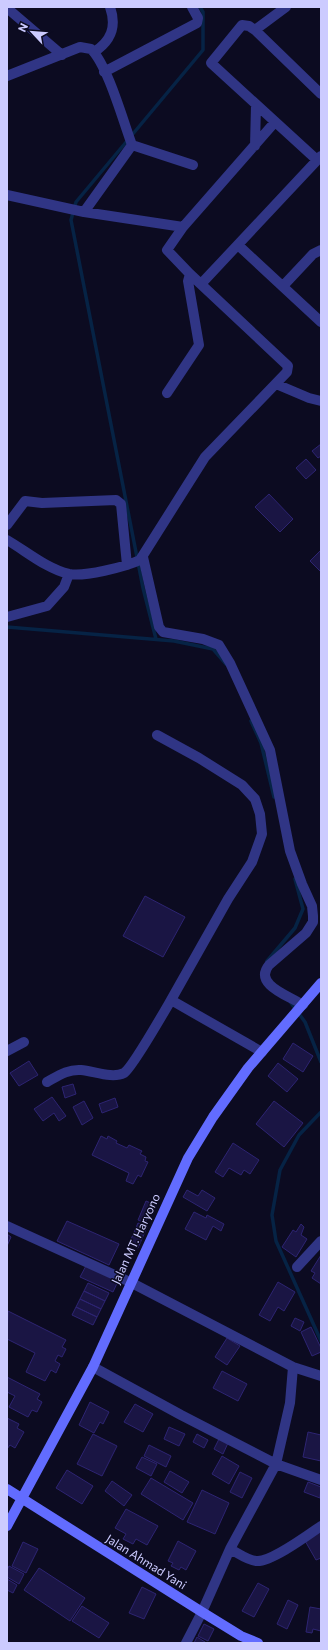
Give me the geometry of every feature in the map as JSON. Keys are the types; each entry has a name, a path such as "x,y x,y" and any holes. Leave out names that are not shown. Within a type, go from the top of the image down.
{"street":[{"path":"94,52 106,44 110,35 113,19 110,7"},
{"path":"104,72 197,23 199,21 192,7"},
{"path":"255,30 286,7"},
{"path":"7,8 62,55"},
{"path":"201,284 319,158 275,122 211,63 242,25 249,26 255,30 321,94"},
{"path":"7,76 84,46 94,52 104,72 131,141 193,165"},
{"path":"255,146 256,105"},
{"path":"7,540 46,564 69,574 94,573 136,562 205,457 287,372 288,366 190,274 167,250 183,227 275,122"},
{"path":"76,211 131,141"},
{"path":"7,196 76,211 183,227"},
{"path":"238,245 321,322"},
{"path":"283,286 313,254 321,250"},
{"path":"167,393 199,345 188,281 190,274"},
{"path":"276,384 309,398 321,401"},
{"path":"7,525 25,500 42,503 116,500 121,504 136,562 158,627 163,632 210,640 219,645 230,663 270,750 290,851 312,906 313,922 306,933 268,965 265,976 270,985 303,1005"},
{"path":"7,617 47,606 64,587 69,574"},
{"path":"47,1082 66,1072 80,1070 114,1075 124,1073 171,1000 228,899 252,862 262,834 260,814 255,799 242,785 199,758 157,735"},
{"name":"Jalan MT. Haryono","path":"7,1526 93,1367 130,1282 188,1158 213,1117 262,1052 321,983"},
{"path":"171,1000 262,1052"},
{"path":"7,1051 24,1042"},
{"path":"7,1226 130,1282 293,1367 321,1376"},
{"path":"297,1267 321,1241"},
{"path":"93,1367 276,1464 321,1480"},
{"path":"186,1643 202,1612 230,1549 276,1464 290,1403 293,1367"},
{"name":"Jalan Ahmad Yani","path":"7,1489 241,1636 258,1643"},
{"path":"230,1549 250,1560 258,1562 321,1526"}],"building":[{"path":"321,444 321,456 318,458 312,451"},
{"path":"306,459 316,470 306,479 296,468"},
{"path":"269,494 293,519 280,532 255,507"},
{"path":"321,550 321,572 310,561"},
{"path":"145,896 185,917 163,957 123,936"},
{"path":"293,1043 313,1056 303,1072 283,1059"},
{"path":"29,1061 38,1075 19,1086 10,1073"},
{"path":"278,1063 298,1079 287,1092 268,1076"},
{"path":"73,1084 76,1094 65,1098 62,1087"},
{"path":"52,1097 66,1116 59,1121 54,1113 43,1121 34,1109"},
{"path":"115,1098 118,1107 102,1113 99,1104"},
{"path":"84,1101 93,1118 82,1125 73,1107"},
{"path":"274,1101 303,1123 284,1147 256,1124"},
{"path":"101,1136 107,1139 108,1136 117,1141 116,1143 127,1148 129,1145 142,1151 140,1154 146,1157 145,1161 148,1162 141,1177 138,1175 133,1184 126,1181 129,1173 92,1155"},
{"path":"233,1143 259,1160 250,1174 244,1170 241,1175 229,1168 223,1177 215,1172"},
{"path":"187,1190 198,1196 202,1190 215,1198 207,1211 183,1197"},
{"path":"146,1201 153,1204 145,1223 138,1220"},
{"path":"194,1212 206,1218 207,1215 224,1224 221,1231 213,1226 206,1240 185,1229"},
{"path":"67,1221 119,1244 109,1265 57,1241"},
{"path":"138,1223 147,1227 138,1248 129,1244"},
{"path":"301,1224 304,1227 301,1235 307,1239 296,1257 282,1247 293,1230 296,1232"},
{"path":"7,1234 11,1237 7,1246"},
{"path":"321,1255 321,1284 312,1278 315,1273 311,1271"},
{"path":"87,1264 119,1279 113,1292 80,1277"},
{"path":"278,1282 295,1292 284,1311 278,1307 270,1321 259,1315"},
{"path":"88,1283 109,1293 105,1301 84,1291"},
{"path":"84,1291 105,1301 101,1309 80,1299"},
{"path":"80,1299 101,1309 97,1317 76,1307"},
{"path":"76,1307 97,1317 93,1325 72,1315"},
{"path":"8,1311 66,1340 62,1347 66,1349 62,1357 58,1355 55,1361 60,1364 56,1373 51,1370 45,1381 26,1372 35,1353 7,1339"},
{"path":"295,1318 304,1322 300,1331 291,1326"},
{"path":"311,1327 321,1348 321,1352 312,1356 301,1332"},
{"path":"227,1338 240,1346 227,1365 215,1357"},
{"path":"222,1371 247,1384 238,1401 213,1388"},
{"path":"7,1377 40,1394 37,1399 42,1402 37,1412 32,1410 28,1417 9,1407 15,1396 7,1392"},
{"path":"90,1402 109,1412 103,1424 100,1422 94,1433 79,1425"},
{"path":"135,1404 153,1414 143,1432 124,1422"},
{"path":"7,1418 19,1424 17,1428 24,1432 15,1448 10,1445 7,1449"},
{"path":"169,1427 185,1434 179,1446 164,1439"},
{"path":"308,1432 321,1435 321,1461 303,1457"},
{"path":"93,1434 117,1446 102,1476 77,1464"},
{"path":"197,1434 208,1440 204,1448 193,1442"},
{"path":"219,1439 228,1443 223,1454 214,1449"},
{"path":"149,1445 171,1456 166,1467 144,1456"},
{"path":"222,1456 239,1466 229,1484 212,1474"},
{"path":"142,1457 157,1464 151,1476 136,1468"},
{"path":"67,1470 93,1486 82,1504 56,1488"},
{"path":"170,1471 189,1482 182,1493 164,1482"},
{"path":"240,1472 252,1478 242,1498 230,1492"},
{"path":"151,1478 193,1503 183,1520 141,1494"},
{"path":"112,1481 132,1495 124,1506 105,1491"},
{"path":"308,1482 321,1487 320,1498 304,1492"},
{"path":"202,1490 229,1503 215,1534 187,1522"},
{"path":"126,1509 158,1526 147,1545 136,1539 133,1544 123,1539 126,1534 115,1528"},
{"path":"321,1529 321,1558 316,1560 304,1539"},
{"path":"178,1541 196,1551 186,1570 181,1567 179,1570 171,1566 173,1563 168,1561"},
{"path":"23,1542 38,1549 26,1573 12,1566"},
{"path":"9,1566 24,1574 19,1584 7,1577 7,1570"},
{"path":"39,1568 85,1598 70,1621 24,1590"},
{"path":"7,1579 17,1585 13,1593 7,1590"},
{"path":"258,1583 269,1589 254,1617 242,1611"},
{"path":"142,1587 156,1594 144,1619 129,1613"},
{"path":"288,1600 298,1605 287,1629 277,1624"},
{"path":"82,1606 109,1623 99,1638 72,1621"},
{"path":"310,1607 321,1609 321,1631 313,1629 312,1633 306,1632"},
{"path":"204,1624 214,1629 208,1641 198,1636"},
{"path":"197,1637 205,1642 205,1643 194,1643"}],"waterway":[{"path":"156,639 143,588 71,220 76,202 203,50 203,12 200,7"},
{"path":"7,627 174,641 213,649 226,664"},
{"path":"251,721 261,743 274,797"},
{"path":"267,961 295,928 303,909 295,879"},
{"path":"291,1003 305,1022 321,1062"},
{"path":"321,1112 299,1135 280,1170 272,1215 276,1241 321,1341"}]}
